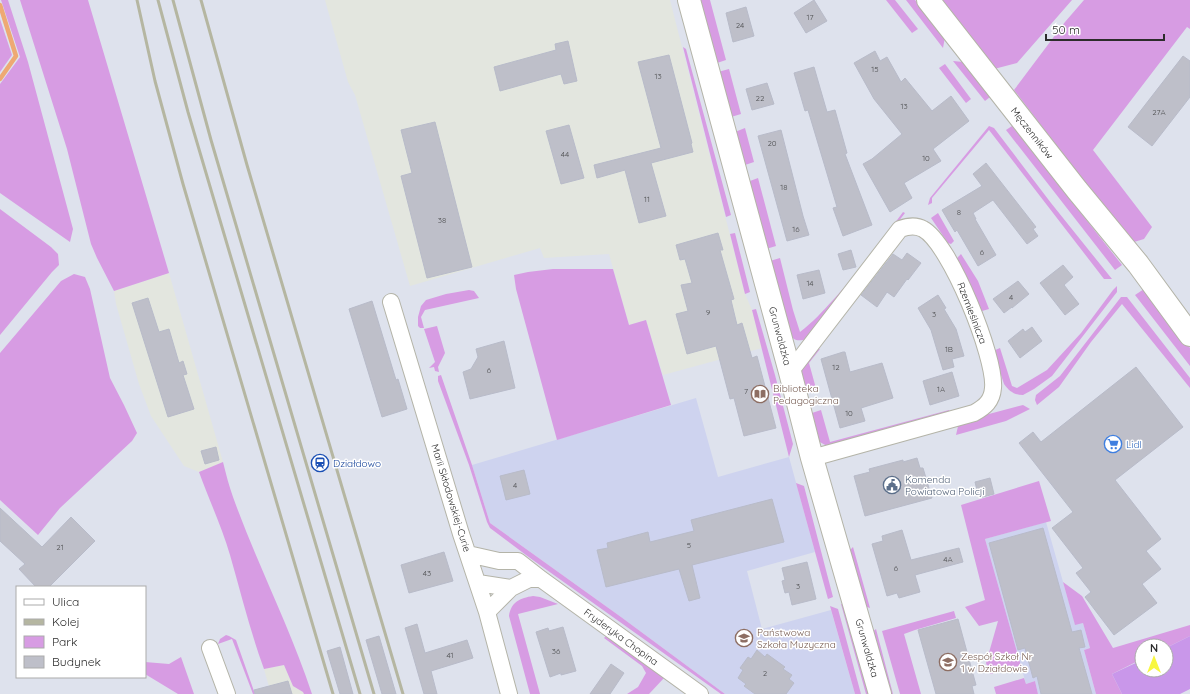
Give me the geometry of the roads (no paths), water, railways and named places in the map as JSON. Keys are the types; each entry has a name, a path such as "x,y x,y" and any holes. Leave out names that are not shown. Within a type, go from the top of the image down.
{"street":[{"name":"Grunwaldzka","path":"689,0 812,458 880,694"},
{"name":"Męczenników","path":"928,0 1077,190 1138,264 1190,321"},
{"name":"Rzemieślnicza","path":"790,372 900,229 906,227 918,227 924,229 933,238 945,256 958,278 972,310 987,352 992,375 993,387 990,398 987,404 974,413 812,458"},
{"name":"Męczenników","path":"1138,264 1190,335"},
{"name":"Marii Skłodowskiej-Curie","path":"392,302 487,612 509,694"},
{"name":"Fryderyka Chopina","path":"468,554 499,561 518,561 541,580 700,694"},
{"path":"478,583 499,561"},
{"path":"487,612 511,588 529,579 541,580"},
{"path":"478,583 511,588"},
{"path":"210,648 227,694"}],"waterway":[{"path":"0,5 16,56 0,79"}],"railway":[{"path":"137,0 155,81 183,184 333,694"},
{"path":"158,0 188,112 360,694"},
{"path":"173,0 211,140 374,694"},
{"path":"201,0 247,165 403,694"}],"place":[{"name":"Biblioteka Pedagogiczna","path":"760,394"},
{"name":"Lidl","path":"1113,444"},
{"name":"Działdowo","path":"320,463"},
{"name":"Komenda Powiatowa Policji","path":"892,485"},
{"name":"Państwowa Szkoła Muzyczna","path":"744,638"},
{"name":"Zespół Szkoł Nr 1 w Działdowie","path":"948,662"}]}
